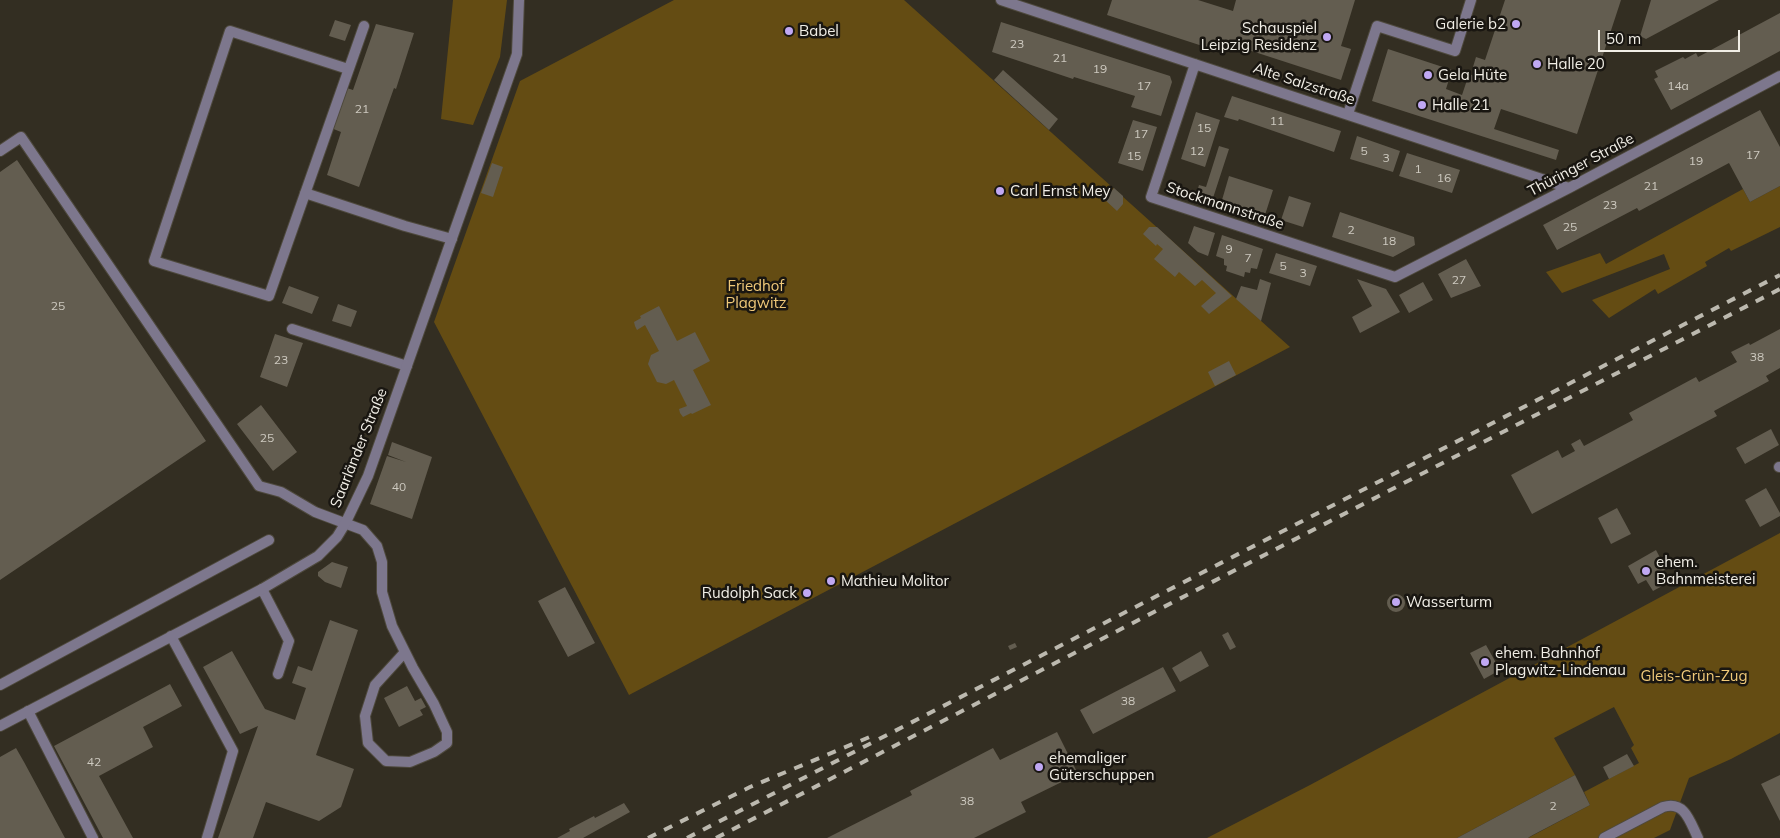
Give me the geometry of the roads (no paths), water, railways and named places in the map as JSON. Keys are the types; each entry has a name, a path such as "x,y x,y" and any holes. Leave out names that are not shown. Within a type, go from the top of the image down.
{"street":[{"name":"Saarländer Straße","path":"0,726 262,589 318,556 337,537 368,476 517,54 519,0"},
{"name":"Alte Salzstraße","path":"1001,0 1569,188"},
{"path":"1348,114 1377,26 1455,50 1471,0"},
{"path":"348,70 230,31 154,261 269,296 364,26"},
{"name":"Stockmannstraße","path":"1195,64 1151,197 1394,277"},
{"name":"Thüringer Straße","path":"1394,277 1569,188 1780,76"},
{"path":"0,151 21,137 259,486 281,492 315,512 363,530 377,546 382,562 382,592 392,626 447,732 447,742 434,752 410,762 386,761 368,744 364,716 375,685 405,652"},
{"path":"305,193 405,226 452,239"},
{"path":"292,329 407,366"},
{"path":"0,685 269,540"},
{"path":"262,589 289,641 278,674"},
{"path":"171,636 233,751 207,838"},
{"path":"28,711 93,838"},
{"path":"1604,838 1663,807 1676,805 1685,814 1698,838"}],"railway":[{"path":"687,838 1780,275"},
{"path":"716,838 1780,289"},
{"path":"648,838 750,787 872,736"}],"place":[{"name":"Galerie b2","path":"1516,24"},
{"name":"Babel","path":"789,31"},
{"name":"Schauspiel Leipzig Residenz","path":"1327,37"},
{"name":"Halle 20","path":"1537,64"},
{"name":"Gela Hüte","path":"1428,75"},
{"name":"Halle 21","path":"1422,105"},
{"name":"Carl Ernst Mey","path":"1000,191"},
{"name":"ehem. Bahnmeisterei","path":"1646,571"},
{"name":"Mathieu Molitor","path":"831,581"},
{"name":"Rudolph Sack","path":"807,593"},
{"name":"Wasserturm","path":"1396,602"},
{"name":"ehem. Bahnhof Plagwitz-Lindenau","path":"1485,662"},
{"name":"ehemaliger Güterschuppen","path":"1039,767"}],"park label":[{"name":"Friedhof Plagwitz","path":"756,294"},
{"name":"Gleis-Grün-Zug","path":"1694,676"}]}
